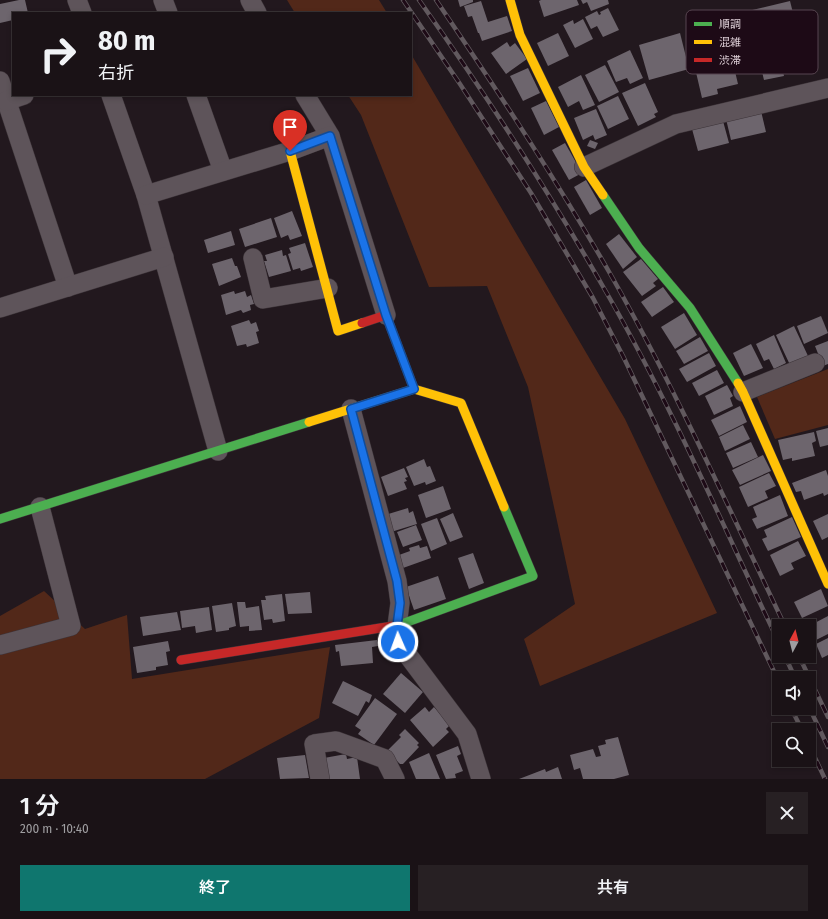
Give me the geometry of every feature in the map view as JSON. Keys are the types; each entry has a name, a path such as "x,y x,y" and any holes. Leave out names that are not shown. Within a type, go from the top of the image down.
{"street":[{"path":"77,0 82,12"},
{"path":"163,0 168,12"},
{"path":"250,0 256,12"},
{"path":"510,0 520,35 584,167 639,248 690,308 743,392 828,584"},
{"path":"0,81 12,95"},
{"path":"584,167 676,124 828,88"},
{"path":"110,96 146,195 218,451"},
{"path":"196,96 223,171"},
{"path":"306,96 330,136 386,315 414,389"},
{"path":"15,98 68,287"},
{"path":"146,195 290,151 330,136"},
{"path":"290,151 328,288 338,331 386,315"},
{"path":"0,308 164,257"},
{"path":"253,258 263,299 328,288"},
{"path":"743,392 815,363"},
{"path":"0,519 414,389 461,403 532,576 397,626 181,660"},
{"path":"351,409 397,581 400,603 397,626 398,642 467,734 481,779"},
{"path":"0,645 70,626 40,507"},
{"path":"320,779 314,744 336,741 385,759 395,779"}],"shaded area":[{"path":"287,0 379,0 386,12 294,12"},
{"path":"412,56 625,419 717,613 540,686 524,639 575,604 528,387 487,286 429,287 361,115 349,96 412,96"},
{"path":"828,369 828,425 775,439 757,397"},
{"path":"44,591 85,629 127,615 132,679 330,647 319,718 205,779 0,779 0,616"}],"building":[{"path":"25,0 28,12 12,12 12,20 0,23 0,4"},
{"path":"458,0 473,0 473,2 460,7"},
{"path":"577,0 579,5 544,17 539,1"},
{"path":"581,0 608,0 609,4 591,11 587,2 583,4"},
{"path":"481,1 488,22 507,16 512,31 482,41 472,16 468,17 464,6"},
{"path":"790,1 792,10 752,10"},
{"path":"608,8 619,30 603,37 597,26 591,29 585,17 597,11 599,15 601,14 600,12"},
{"path":"583,19 593,39 575,48 563,25 573,20 574,24"},
{"path":"558,33 569,56 548,66 537,43"},
{"path":"680,33 686,57 686,70 649,80 639,45"},
{"path":"507,42 510,47 515,43 527,59 506,74 491,53"},
{"path":"630,50 643,78 630,84 627,78 616,82 607,61"},
{"path":"605,65 619,92 599,102 585,75"},
{"path":"528,68 540,93 523,101 510,76"},
{"path":"696,74 736,74 738,84 717,89 718,94 702,98"},
{"path":"763,74 784,74 784,76 764,80"},
{"path":"581,75 595,105 583,110 579,101 568,107 558,87"},
{"path":"645,83 658,112 654,114 656,117 638,126 622,93"},
{"path":"618,96 629,119 608,129 597,106"},
{"path":"546,101 559,127 544,135 531,108"},
{"path":"596,109 607,135 595,140 593,135 583,140 574,118"},
{"path":"761,111 766,132 731,140 726,119"},
{"path":"723,121 729,143 698,151 692,129"},
{"path":"590,140 598,143 595,149 587,146"},
{"path":"565,143 582,173 569,180 552,150"},
{"path":"586,180 602,208 590,215 574,187"},
{"path":"292,211 302,236 290,240 288,235 281,238 274,218"},
{"path":"271,218 277,237 245,247 239,229"},
{"path":"231,231 235,245 208,253 204,240"},
{"path":"619,234 637,257 623,269 606,244"},
{"path":"305,243 313,267 301,271 300,268 293,270 288,254 291,253 289,248"},
{"path":"282,250 283,256 286,255 291,271 269,277 264,261 267,261 265,255"},
{"path":"232,258 241,277 219,286 212,264"},
{"path":"641,259 658,279 653,283 656,286 642,296 623,272"},
{"path":"663,287 674,302 652,317 641,302"},
{"path":"234,291 235,294 245,291 247,297 251,295 254,304 250,305 251,310 243,313 241,310 226,315 221,295"},
{"path":"684,313 697,335 675,349 661,327"},
{"path":"821,316 828,333 804,344 797,326"},
{"path":"249,320 251,324 256,322 259,331 256,332 259,343 247,347 246,344 237,346 231,326"},
{"path":"794,326 808,356 790,365 776,335"},
{"path":"774,335 786,363 774,369 769,359 764,361 756,344"},
{"path":"700,337 708,351 684,364 676,351"},
{"path":"828,341 828,364 823,366 815,346"},
{"path":"751,344 763,368 744,376 733,353"},
{"path":"709,353 716,366 687,382 679,369"},
{"path":"717,370 724,383 699,396 692,383"},
{"path":"727,385 733,396 730,398 733,406 714,415 705,396"},
{"path":"740,406 747,422 719,436 711,420"},
{"path":"743,425 750,439 725,451 719,437"},
{"path":"828,428 828,445 820,447 816,431"},
{"path":"814,432 816,441 812,443 815,456 792,461 792,458 783,460 778,440"},
{"path":"751,442 758,457 733,468 726,453"},
{"path":"763,455 771,471 740,485 732,470"},
{"path":"424,459 427,467 430,466 436,481 426,485 425,482 414,486 406,467"},
{"path":"404,468 408,477 405,478 407,481 404,482 407,489 388,496 381,477"},
{"path":"826,470 828,476 828,494 824,496 823,493 804,500 801,491 796,492 792,483"},
{"path":"769,473 776,486 765,491 768,498 748,507 739,487"},
{"path":"443,486 451,509 426,518 418,495"},
{"path":"780,495 788,516 757,529 752,519 757,517 753,507"},
{"path":"408,508 409,513 413,511 417,524 391,532 385,515"},
{"path":"453,513 463,537 450,542 440,519"},
{"path":"828,514 828,537 822,540 813,521"},
{"path":"792,517 801,537 768,551 762,539 767,537 764,530"},
{"path":"437,518 447,544 431,551 421,524"},
{"path":"416,525 422,540 403,547 397,532"},
{"path":"798,541 806,556 791,563 794,569 780,576 770,555"},
{"path":"419,545 420,548 427,546 431,558 403,568 399,555 410,551 409,548"},
{"path":"473,553 484,583 469,589 458,558"},
{"path":"438,576 446,599 414,610 406,587"},
{"path":"821,589 828,606 802,618 794,602"},
{"path":"310,592 312,613 288,614 285,594"},
{"path":"282,594 285,621 273,623 272,619 264,620 261,600 266,600 265,596"},
{"path":"237,602 245,602 246,608 259,606 262,630 249,631 249,626 240,627"},
{"path":"232,603 236,626 229,628 229,630 216,632 212,606"},
{"path":"209,607 212,630 196,633 195,626 182,628 180,611"},
{"path":"177,612 181,630 143,636 140,617"},
{"path":"828,616 828,634 816,640 816,622"},
{"path":"828,638 828,655 822,658 816,644"},
{"path":"377,640 378,646 372,647 373,663 341,666 339,651 336,652 335,645"},
{"path":"168,641 170,651 166,652 168,665 156,667 156,670 137,673 133,647"},
{"path":"401,673 423,692 405,713 383,694"},
{"path":"343,681 372,695 369,703 366,701 358,716 332,703"},
{"path":"375,698 397,714 374,745 358,734 361,730 355,726"},
{"path":"425,707 429,712 434,707 450,725 446,729 449,732 433,747 410,720"},
{"path":"405,729 419,743 417,745 419,747 403,764 400,764 387,751 401,737 399,735"},
{"path":"618,737 629,775 614,779 583,779 580,768 574,770 570,755 593,749 596,757 601,756 598,746 606,744 605,740"},
{"path":"458,746 461,754 457,756 463,771 455,774 456,778 446,779 436,755"},
{"path":"429,753 440,779 416,779 409,762"},
{"path":"346,754 347,759 357,757 360,779 327,779 324,758"},
{"path":"305,755 309,778 280,779 277,758"},
{"path":"558,767 562,779 519,779 545,769 546,772"}],"railway":[{"path":"403,0 411,12"},
{"path":"419,0 518,146 609,297 655,382 772,628"},
{"path":"436,0 527,137 612,277 680,406 782,619"},
{"path":"412,13 531,193 593,298 623,356 774,671"},
{"path":"788,663 792,671"},
{"path":"802,663 828,717"},
{"path":"794,715 798,723"},
{"path":"813,715 828,747"},
{"path":"816,760 825,779"}],"traffic: fast":[{"path":"603,195 639,248 690,308 738,383"},
{"path":"0,519 309,422"},
{"path":"399,625 533,576 504,507"}],"traffic: slow":[{"path":"510,0 520,35 584,167 603,195"},
{"path":"290,151 338,331 362,323"},
{"path":"738,383 828,584"},
{"path":"309,422 414,389 461,403 504,507"}],"traffic: jam":[{"path":"362,323 386,315 414,389"},
{"path":"181,660 399,625"}],"route":[{"path":"290,151 330,136 386,315 414,389 351,409 397,581 400,603 397,626 398,642"}]}
